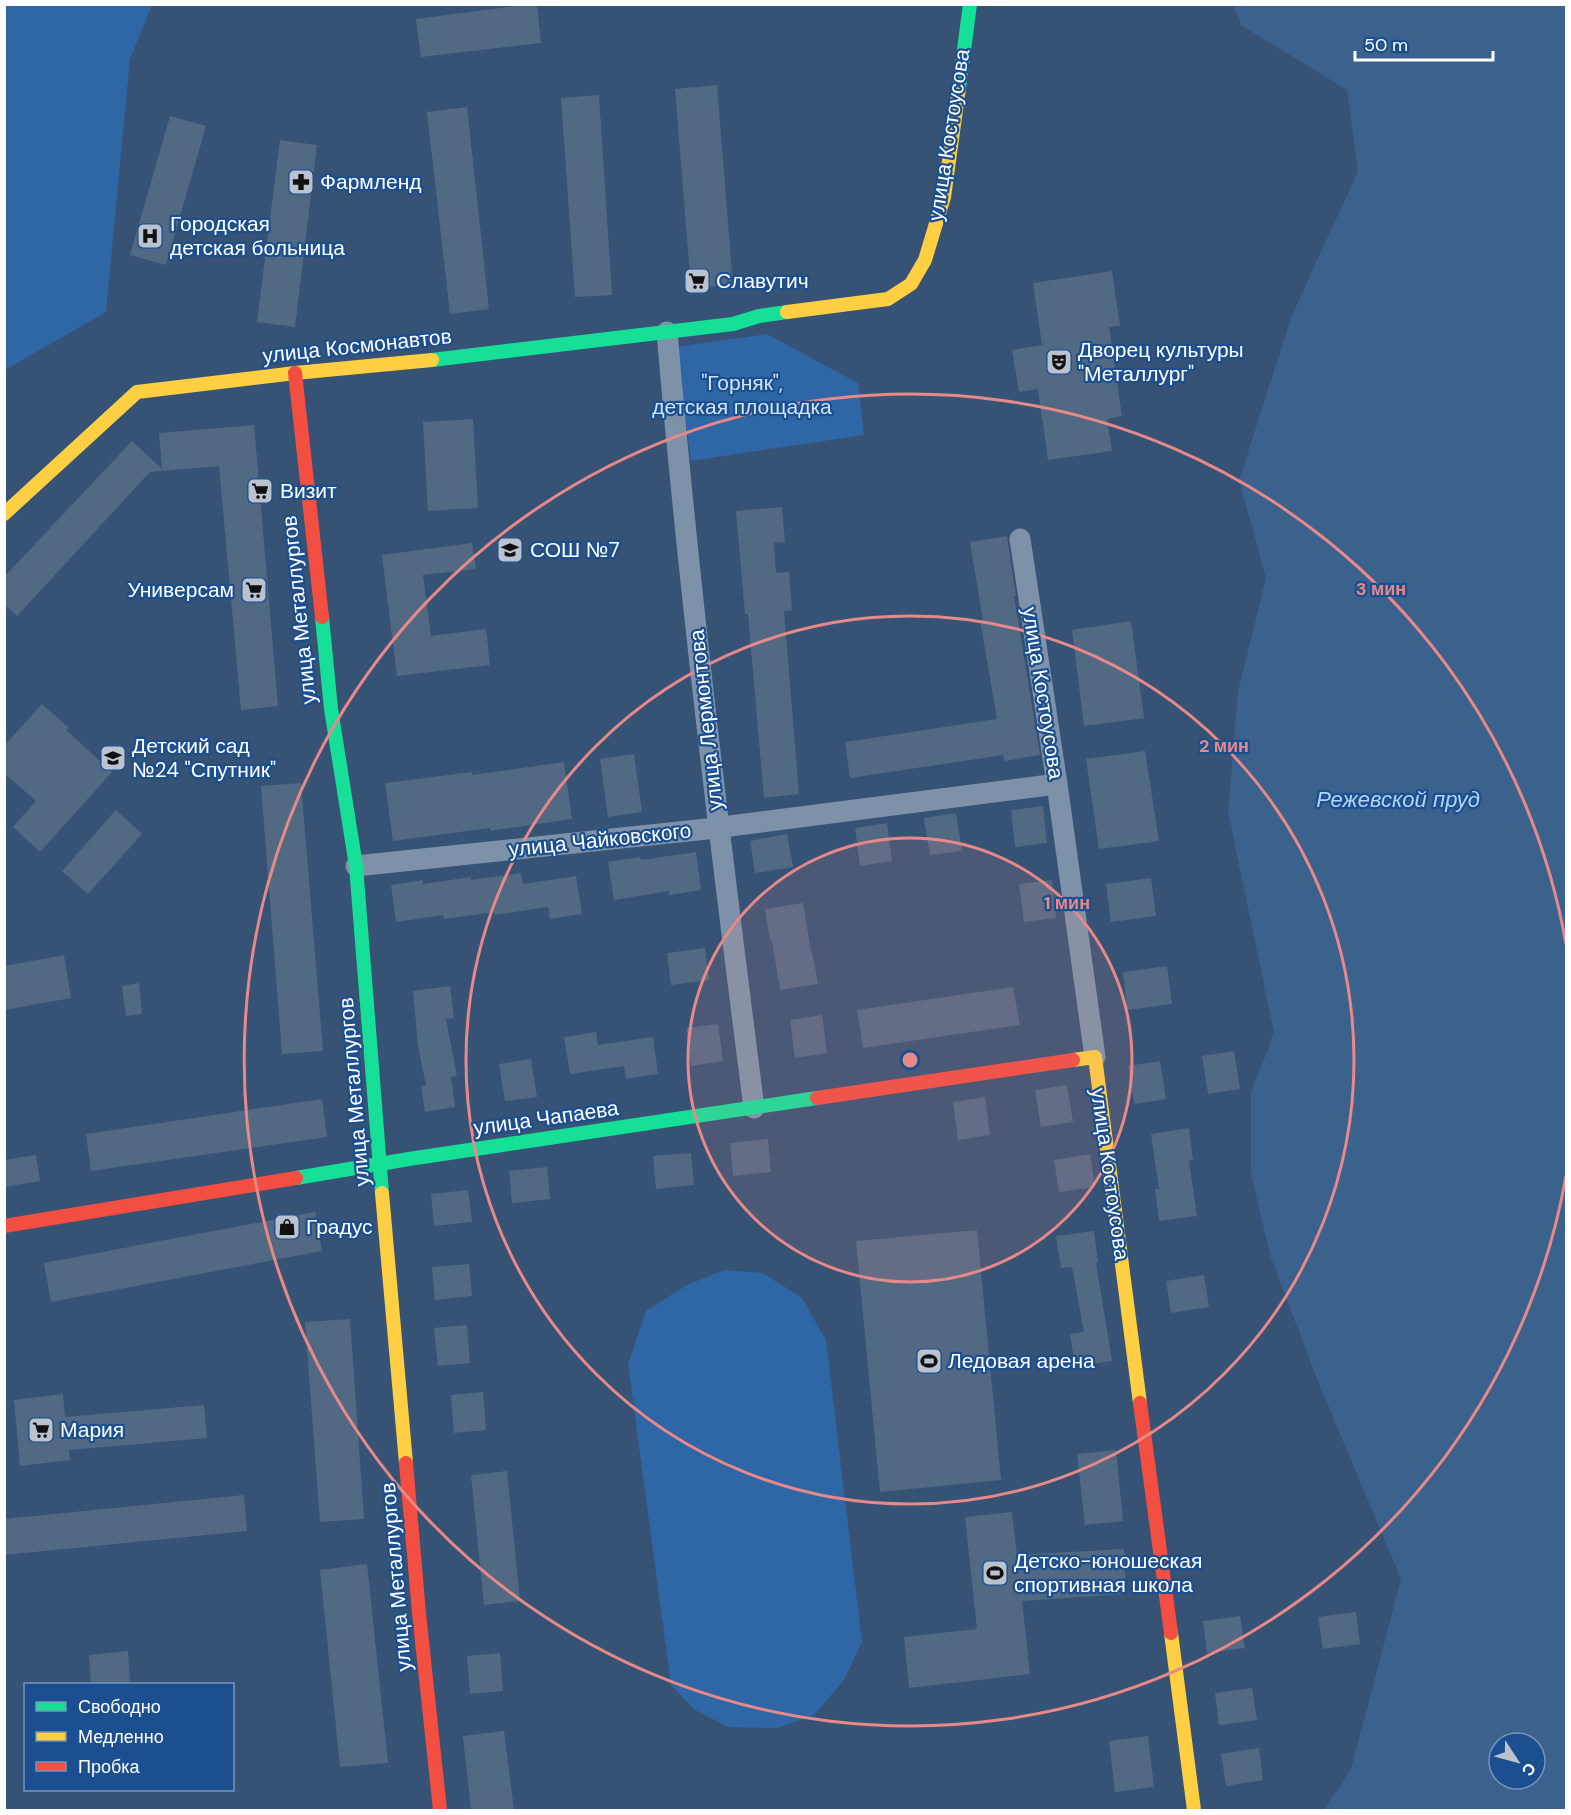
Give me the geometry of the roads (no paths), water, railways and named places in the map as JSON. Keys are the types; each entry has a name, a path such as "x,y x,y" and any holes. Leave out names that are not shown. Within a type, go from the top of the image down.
{"street":[{"name":"улица Костоусова","path":"759,316 888,299 911,284 925,260 944,197 970,4"},
{"name":"улица Космонавтов","path":"4,513 137,392 295,372 442,358 733,324 759,316"},
{"name":"улица Лермонтова","path":"667,332 678,471 718,827 754,1108"},
{"name":"улица Металлургов","path":"295,372 331,709 356,866 420,1625 440,1810"},
{"name":"улица Костоусова","path":"1020,538 1058,784 1194,1810"},
{"name":"улица Чайковского","path":"356,866 718,827 1058,784"},
{"name":"улица Чапаева","path":"4,1226 409,1159 754,1108 809,1107 1095,1057"}],"water":[{"name":"Режевской пруд","path":"1233,5 1566,5 1566,1810 1324,1810 1351,1769 1401,1579 1319,1384 1270,1255 1251,1173 1251,1092 1274,1033 1228,812 1238,691 1266,578 1239,480 1292,315 1358,171 1347,90 1241,25"}],"place":[{"name":"Фармленд","path":"301,182"},
{"name":"Городская детская больница","path":"150,236"},
{"name":"Славутич","path":"697,281"},
{"name":"Дворец культуры \"Металлург\"","path":"1059,362"},
{"name":"Визит","path":"260,491"},
{"name":"СОШ №7","path":"510,550"},
{"name":"Универсам","path":"254,590"},
{"name":"Детский сад №24 \"Спутник\"","path":"113,758"},
{"name":"Градус","path":"287,1227"},
{"name":"Ледовая арена","path":"929,1361"},
{"name":"Мария","path":"41,1430"},
{"name":"Детско-юношеская спортивная школа","path":"995,1573"}],"park label":[{"name":"\"Горняк\", детская площадка","path":"742,395"}]}
